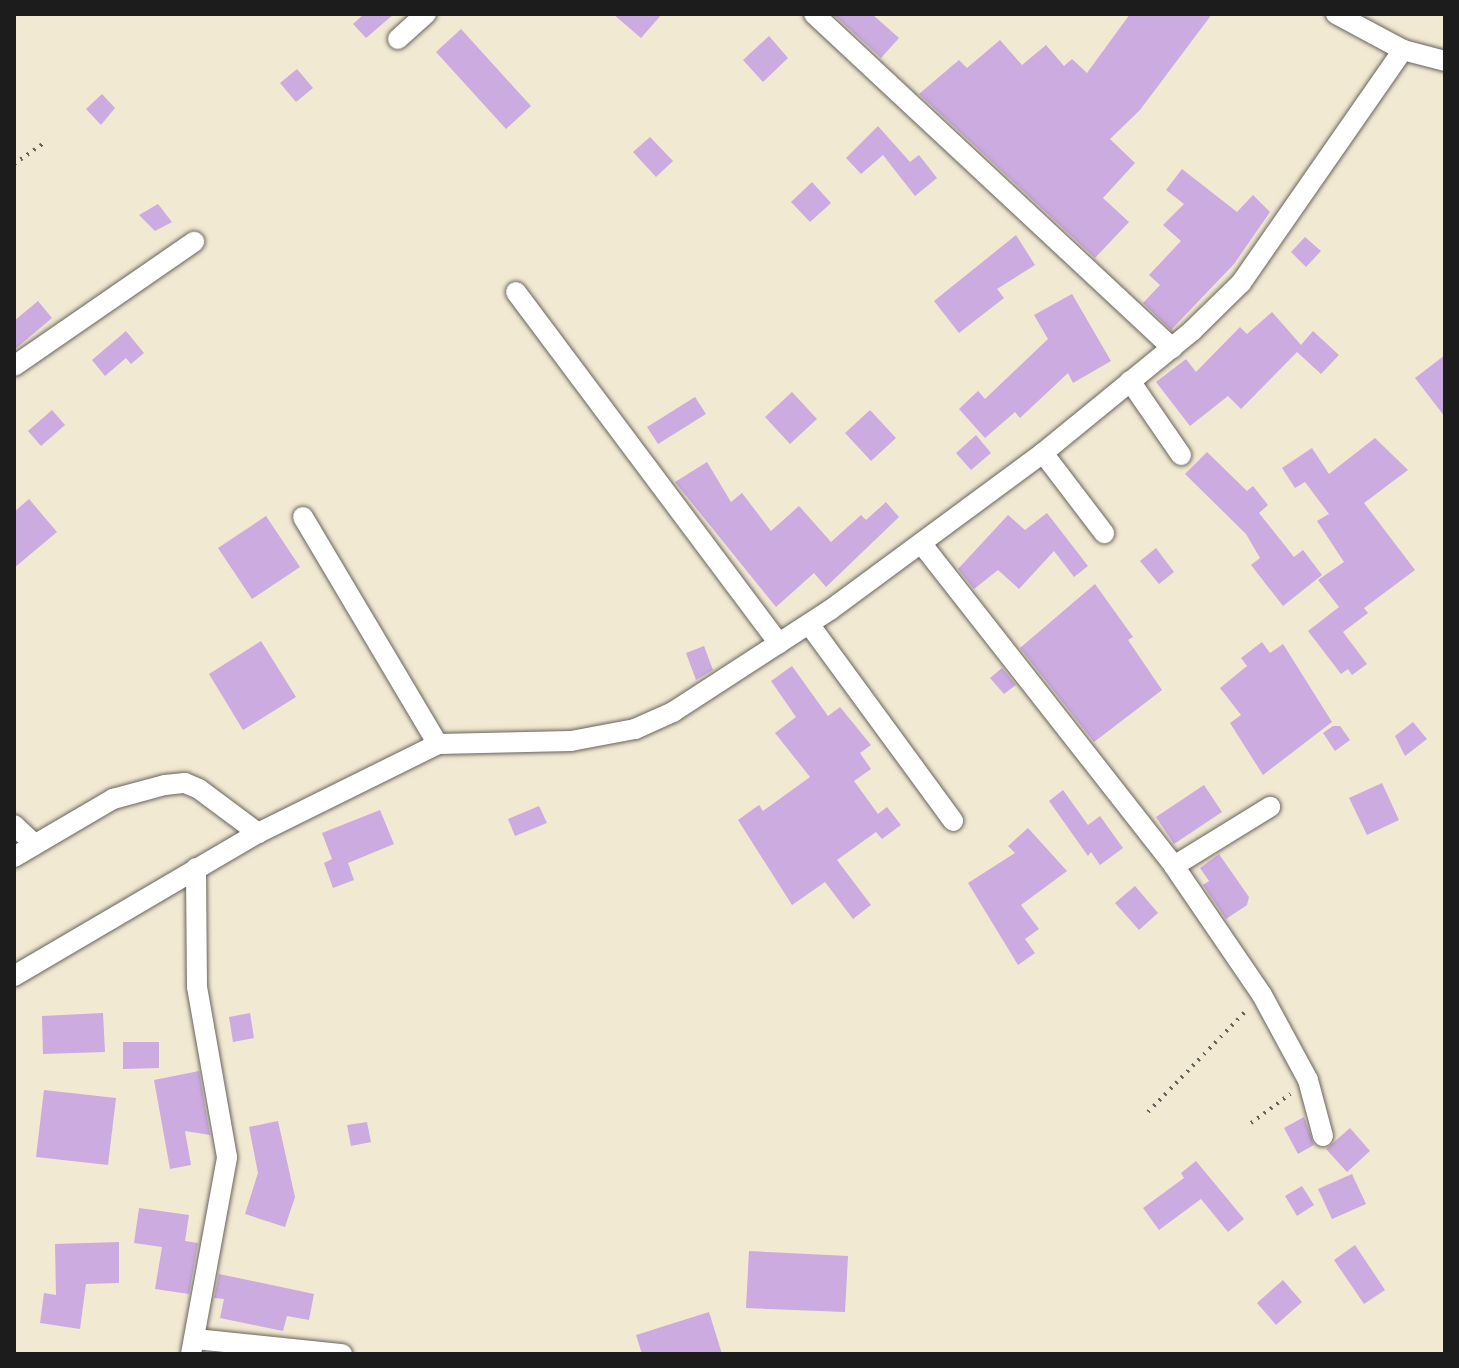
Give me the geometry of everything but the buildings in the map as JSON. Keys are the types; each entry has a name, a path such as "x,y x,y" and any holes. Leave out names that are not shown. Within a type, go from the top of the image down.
{"street":[{"path":"398,39 426,14"},
{"path":"814,14 1172,348"},
{"path":"1336,14 1403,50 1445,61"},
{"path":"14,976 141,906 196,868 258,833 438,744 571,741 635,729 673,712 809,624 1043,453 1172,348 1263,256 1403,50"},
{"path":"14,366 194,242"},
{"path":"516,292 779,643"},
{"path":"1130,381 1181,455"},
{"path":"1043,453 1104,533"},
{"path":"303,517 438,744"},
{"path":"921,543 1174,866 1262,995 1308,1080 1323,1136"},
{"path":"809,624 953,821"},
{"path":"14,857 33,843 113,799 142,788 185,783 258,833"},
{"path":"1174,866 1270,807"},
{"path":"14,825 33,843"},
{"path":"196,868 197,987 227,1157 194,1346 342,1354"}],"path":[{"path":"14,164 43,144"},
{"path":"1148,1112 1262,995"},
{"path":"1251,1123 1308,1080"}]}
